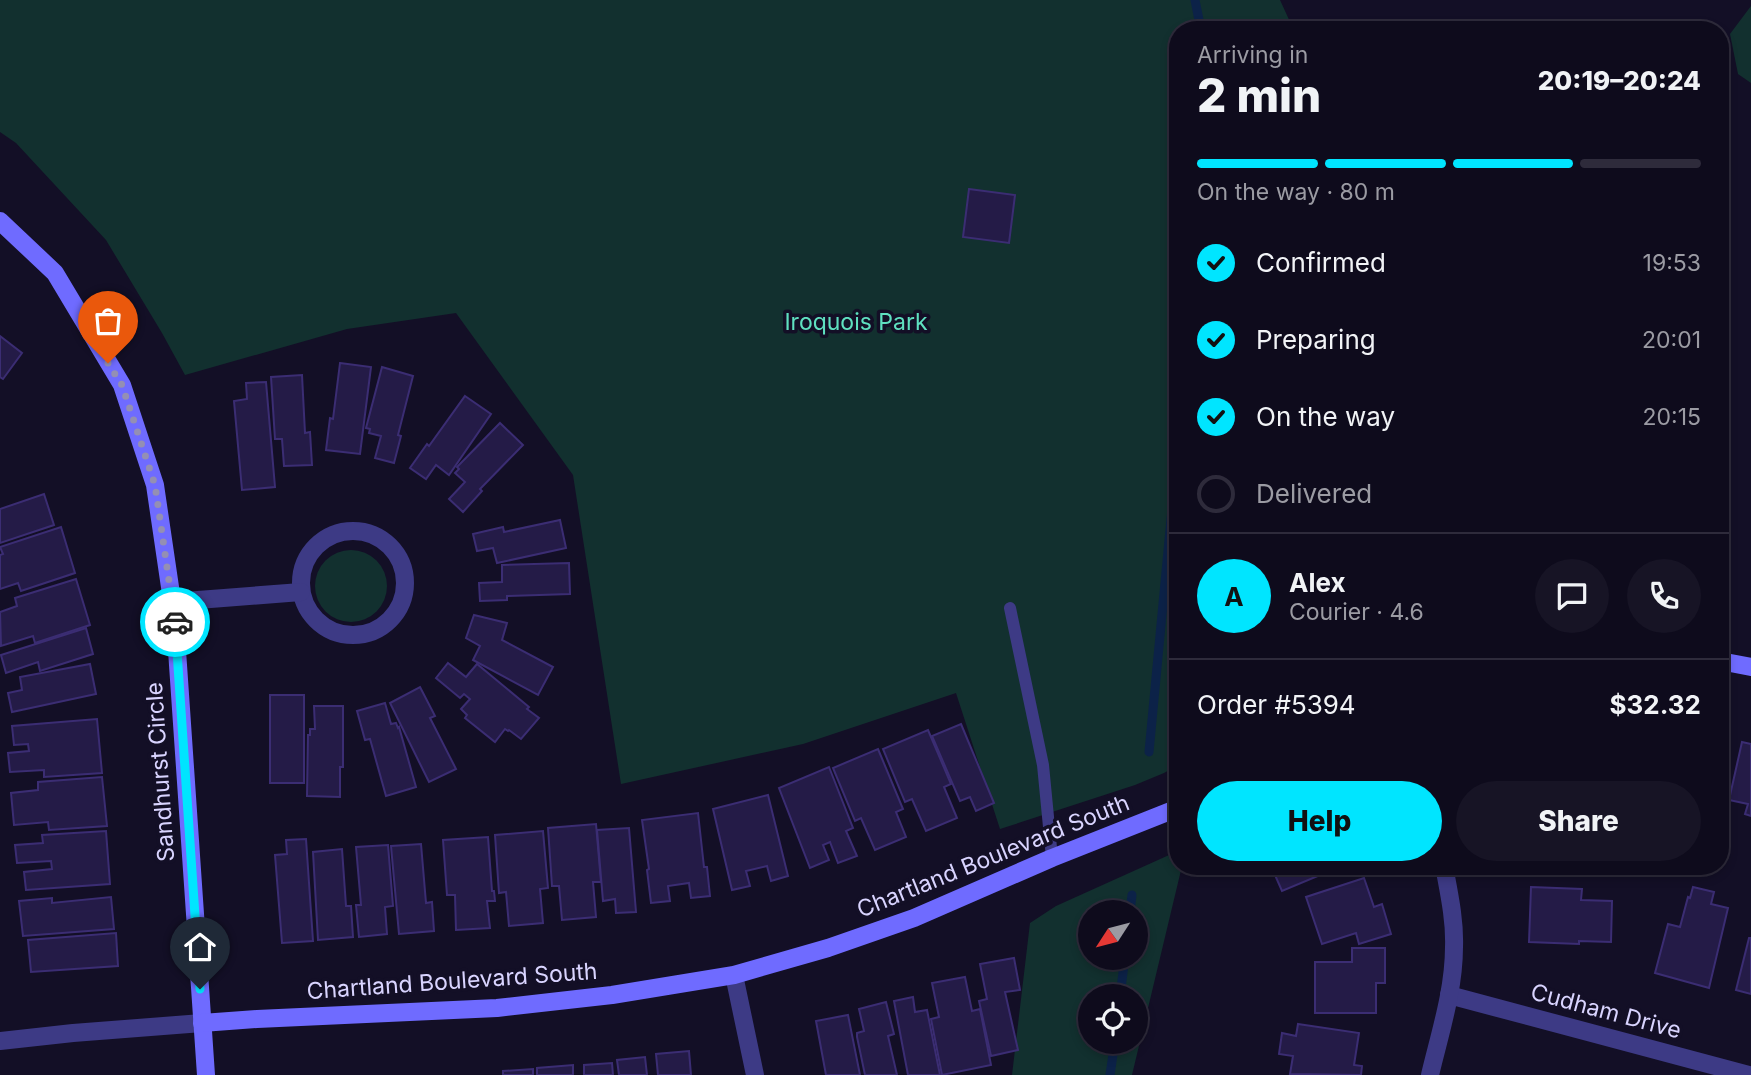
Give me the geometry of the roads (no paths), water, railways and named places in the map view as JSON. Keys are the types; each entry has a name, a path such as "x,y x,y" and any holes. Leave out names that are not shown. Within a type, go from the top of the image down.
{"street":[{"name":"Sandhurst Circle","path":"0,220 55,273 122,385 155,485 177,648 206,1075"},
{"path":"348,531 365,531 381,538 394,550 402,565 406,582 404,599 396,615 383,627 367,634 349,636 332,632 318,622 307,608 301,592 301,575 306,558 317,544 331,535 348,531"},
{"path":"172,602 301,592"},
{"path":"1729,663 1751,667"},
{"name":"Chartland Boulevard South","path":"202,1023 257,1018 497,1008 612,995 734,975 914,918 1052,858 1169,812"},
{"path":"1430,1075 1450,995 1455,948 1446,875"},
{"path":"734,975 755,1075"},
{"name":"Cudham Drive","path":"1450,995 1749,1075"},
{"path":"0,1041 202,1023"}],"lane":[{"path":"1010,608 1043,765 1052,858"}],"waterway":[{"path":"1195,0 1199,21"},
{"path":"1149,752 1169,540"},
{"path":"1131,900 1132,895"},
{"path":"1122,984 1123,970"},
{"path":"1110,1075 1113,1054"}],"park label":[{"name":"Iroquois Park","path":"856,322"}]}
